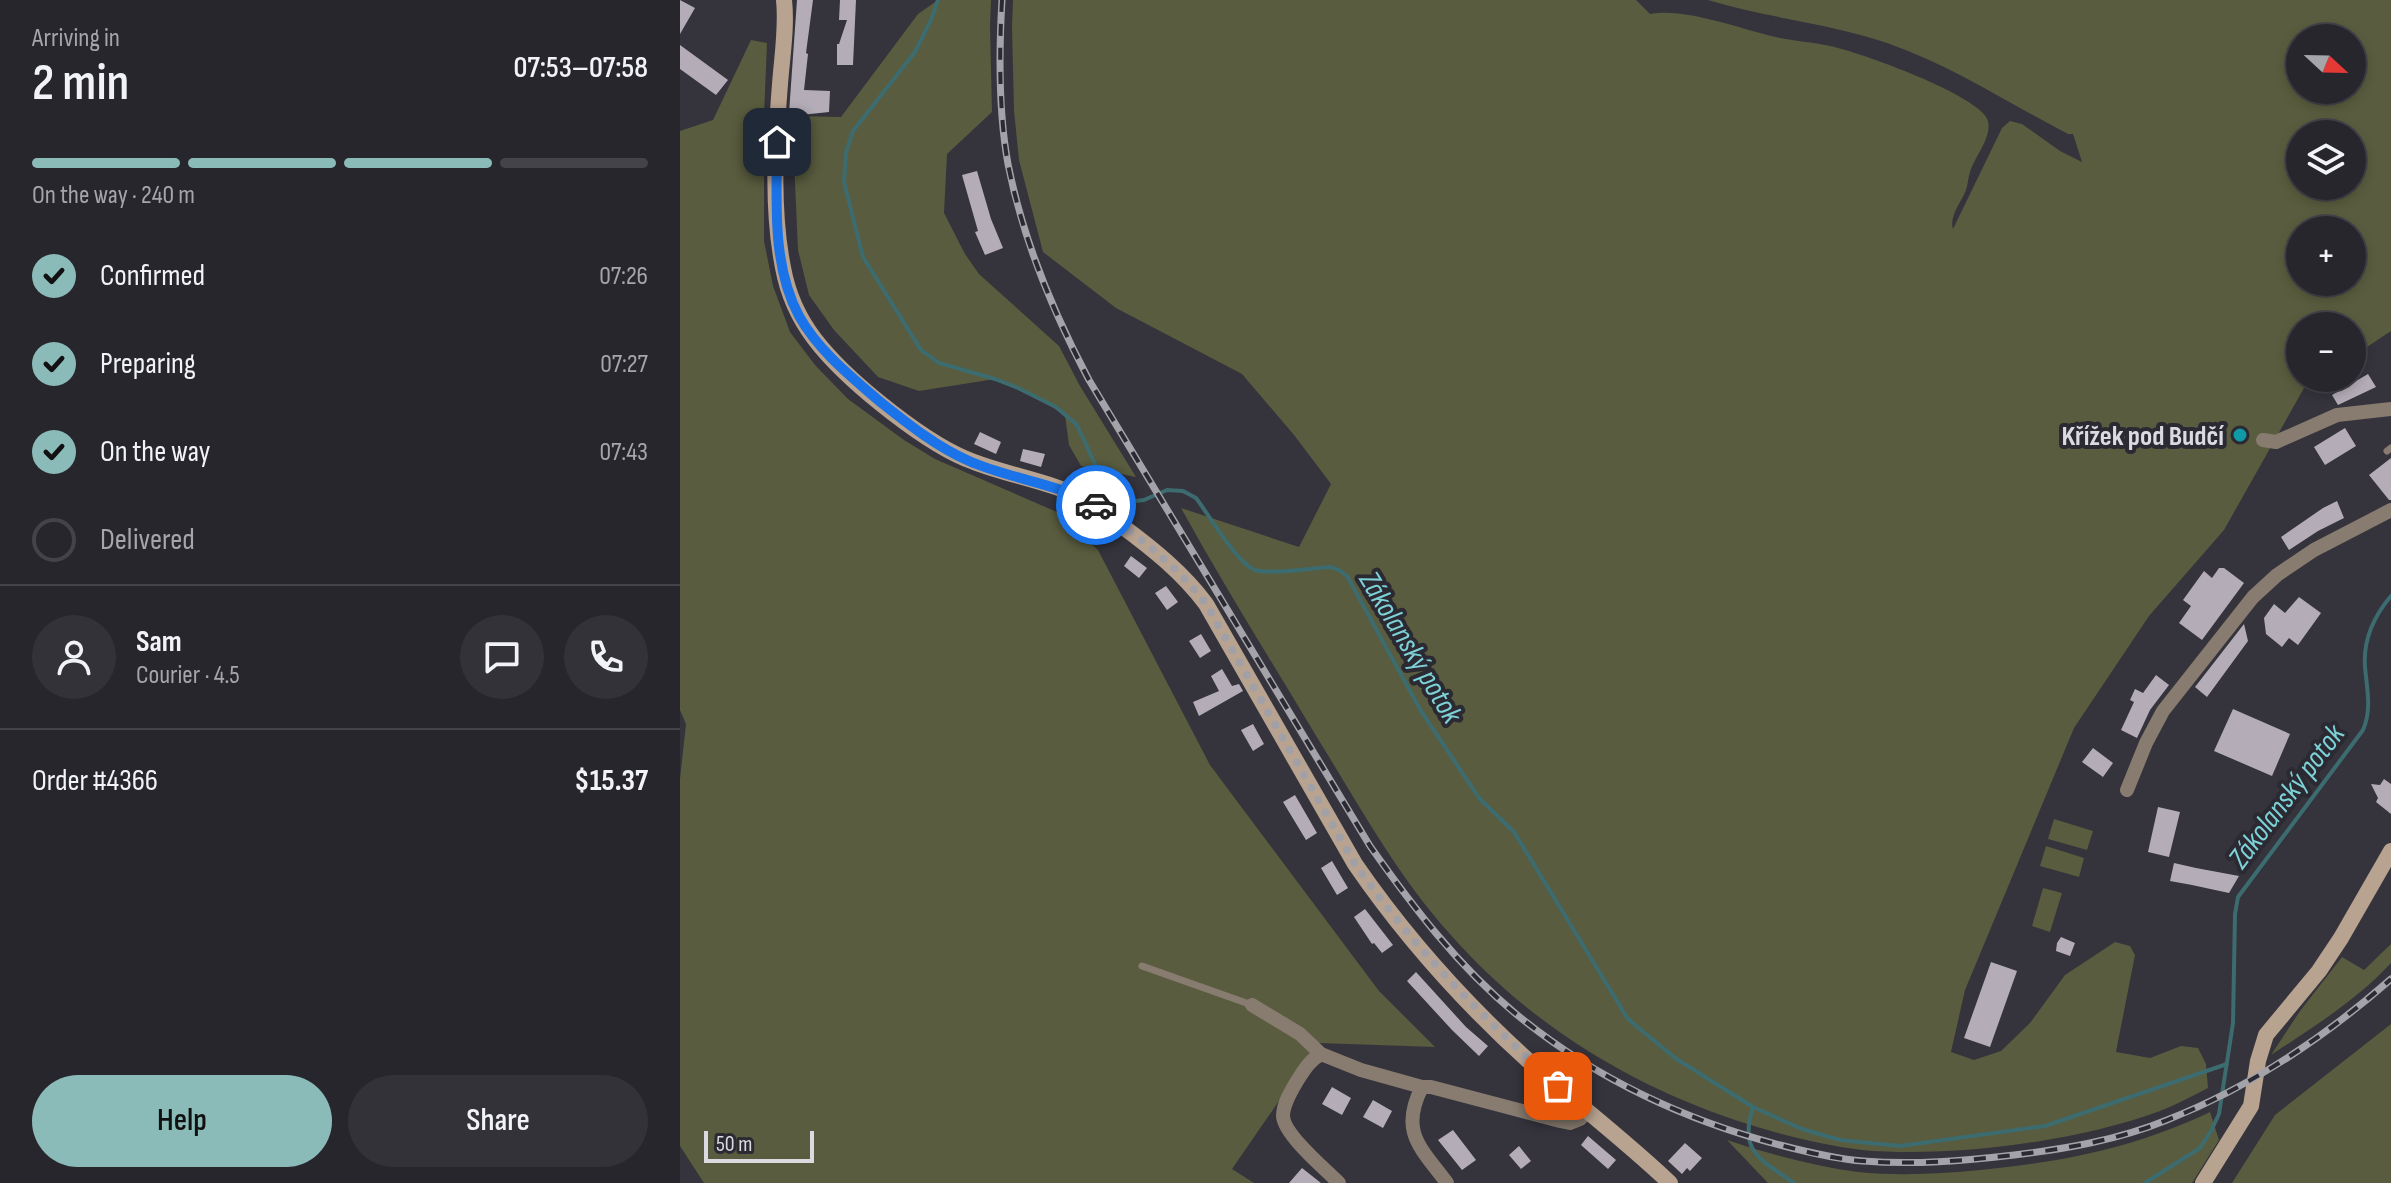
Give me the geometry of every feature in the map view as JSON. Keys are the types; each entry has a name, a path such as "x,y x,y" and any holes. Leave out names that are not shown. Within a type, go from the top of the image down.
{"main road":[{"path":"784,0 778,114 778,237 785,279 799,315 820,346 851,377 941,447 972,462 1071,492 1095,505 1183,576 1206,604 1355,864 1379,899 1458,992 1538,1068 1670,1183"},
{"path":"2203,1183 2251,1106 2258,1061 2266,1035 2319,971 2391,851"}],"street":[{"path":"2263,440 2276,442 2337,415 2391,409"},
{"path":"2127,790 2163,711 2253,597 2277,575 2314,550 2391,510"},
{"path":"1252,1005 1300,1034 1321,1054 1361,1070 1570,1123 1588,1111"},
{"path":"1321,1054 1312,1058 1286,1103 1284,1123 1339,1183"},
{"path":"1422,1087 1411,1127 1418,1144 1447,1183"}],"lane":[{"path":"1142,966 1252,1005"}],"green space":[{"path":"938,0 991,0 992,112 947,154 944,213 979,274 1059,346 1136,477 1081,466 1069,445 1065,415 1031,394 995,379 919,391 878,377 834,330 809,295 798,250 792,116 841,117 918,14"},
{"path":"1013,0 1636,0 1650,14 1696,16 1865,56 1965,99 1981,111 1989,127 1954,214 1953,229 2002,128 2010,121 2022,124 2060,151 2082,162 2073,134 1934,62 1887,43 1708,0 2391,0 2391,331 2366,348 2366,312 2286,312 2286,392 2302,392 2224,530 2149,616 2074,728 1965,990 1951,1052 1974,1060 2001,1051 2030,1023 2065,975 2115,942 2130,946 2135,955 2116,1052 2150,1058 2181,1046 2198,1048 2206,1064 2208,1088 2160,1111 2127,1122 2052,1139 1934,1152 1862,1150 1753,1126 1657,1089 1581,1046 1511,995 1449,933 1396,864 1248,624 1181,508 1299,547 1331,484 1242,374 1116,308 1043,252 1019,160 1014,111"},
{"path":"751,40 767,43 764,241 773,286 790,332 815,365 848,399 904,440 935,459 1057,512 1098,550 1210,765 1379,991 1435,1047 1319,1043 1232,1169 1254,1183 704,1183 680,1146 680,779 686,724 680,710 680,131 713,120"},
{"path":"2054,819 2093,831 2087,850 2048,839"},
{"path":"2046,846 2084,858 2079,877 2040,866"},
{"path":"2043,888 2062,893 2050,932 2032,926"},
{"path":"2391,944 2391,963 2364,989 2271,1055 2342,957 2364,970"},
{"path":"2391,1024 2391,1183 2232,1183 2275,1115"},
{"path":"2210,1112 2219,1140 2192,1183 1768,1183 1727,1140 1791,1159 1858,1172 1949,1173 2040,1163 2097,1152 2154,1135"}],"building":[{"path":"680,0 695,8 680,34"},
{"path":"797,0 813,0 804,90 830,91 829,112 792,116 789,113"},
{"path":"840,0 856,0 853,65 837,65 837,44 847,20 839,20"},
{"path":"680,45 728,80 716,95 680,69"},
{"path":"977,171 1003,248 985,255 975,232 978,231 962,175"},
{"path":"2366,375 2376,387 2366,392"},
{"path":"2337,392 2365,392 2338,405 2332,395"},
{"path":"2345,428 2356,446 2325,465 2314,447"},
{"path":"980,432 1001,442 996,454 974,444"},
{"path":"1023,449 1045,454 1041,467 1020,461"},
{"path":"2391,458 2391,500 2389,500 2369,475"},
{"path":"2337,501 2344,518 2289,550 2281,537"},
{"path":"1131,556 1147,568 1139,578 1124,566"},
{"path":"2219,568 2224,568 2244,583 2202,640 2179,623 2191,606 2183,600 2204,571 2212,578"},
{"path":"1166,586 1178,602 1167,610 1155,593"},
{"path":"2299,597 2321,613 2298,645 2289,638 2282,647 2266,634 2264,618 2274,604 2285,613"},
{"path":"2244,624 2248,641 2207,697 2195,687"},
{"path":"1201,634 1211,651 1200,658 1189,641"},
{"path":"1222,669 1232,686 1239,684 1243,691 1199,716 1193,702 1219,691 1211,676"},
{"path":"2156,675 2169,685 2150,710 2137,738 2121,730 2134,702 2130,700 2135,689 2143,693"},
{"path":"2233,709 2290,734 2272,776 2214,751"},
{"path":"1253,724 1264,744 1253,751 1241,730"},
{"path":"2093,748 2113,763 2103,777 2082,762"},
{"path":"2384,779 2391,784 2391,814 2376,802 2378,798 2371,784 2380,785"},
{"path":"1295,795 1317,833 1306,840 1283,802"},
{"path":"2158,807 2180,812 2169,857 2148,852"},
{"path":"1332,861 1348,888 1337,895 1321,868"},
{"path":"2174,863 2239,876 2229,893 2170,881"},
{"path":"1365,909 1393,945 1382,953 1354,917"},
{"path":"2061,937 2075,943 2070,956 2056,951"},
{"path":"1991,962 2017,971 1990,1047 1964,1038"},
{"path":"1416,972 1466,1027 1488,1046 1479,1056 1407,981"},
{"path":"1332,1087 1351,1098 1342,1115 1322,1104"},
{"path":"1373,1100 1392,1111 1383,1128 1363,1117"},
{"path":"1453,1130 1476,1160 1462,1170 1438,1140"},
{"path":"1588,1136 1616,1160 1608,1169 1581,1145"},
{"path":"1685,1143 1702,1158 1690,1171 1687,1168 1682,1174 1668,1161"},
{"path":"1519,1146 1531,1161 1521,1169 1509,1155"},
{"path":"1302,1168 1321,1183 1289,1183"}],"waterway":[{"name":"Zákolanský potok","path":"938,0 915,52 853,131 846,152 844,182 863,257 921,350 939,363 995,379 1056,407 1077,425 1105,486 1136,501 1167,490 1183,491 1196,498 1232,549 1255,570 1280,572 1330,567 1347,576 1421,711 1479,798 1514,832 1628,1019 1675,1058 1753,1107 1749,1123 1751,1145 1763,1161 1794,1183"},
{"name":"Zákolanský potok","path":"2145,1183 2200,1148 2219,1114 2233,1023 2238,897 2363,730 2368,707 2366,647 2375,620 2391,596"},
{"path":"1753,1107 1802,1129 1840,1140 1900,1146 2045,1126 2227,1064"}],"railway":[{"path":"1002,0 1001,104 1014,192 1041,275 1089,380 1370,846 1456,956 1495,996 1546,1037 1576,1058 1641,1094 1744,1135 1811,1153 1853,1160 1901,1163 1957,1161 2072,1147 2167,1120 2257,1077 2313,1041 2391,979"}],"way so far":[{"path":"1096,505 1144,542 1194,587 1355,864 1379,899 1458,992 1558,1086"}],"place":[{"name":"Křížek pod Budčí","path":"2240,435"}],"route":[{"path":"777,142 778,237 785,279 799,315 820,346 851,377 941,447 972,462 1071,492 1096,505"}]}
